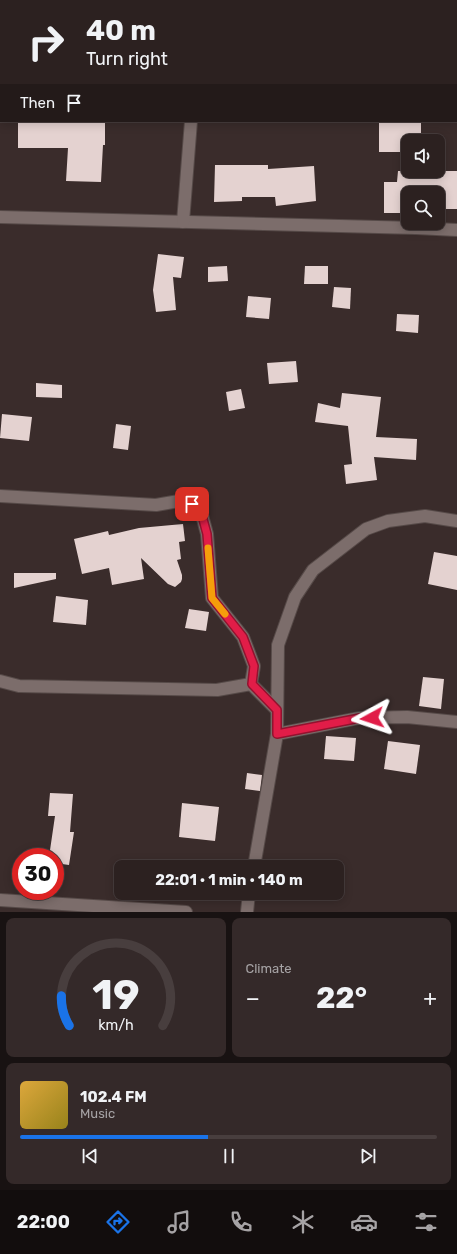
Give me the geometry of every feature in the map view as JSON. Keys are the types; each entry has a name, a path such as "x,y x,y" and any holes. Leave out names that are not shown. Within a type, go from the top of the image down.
{"street":[{"path":"183,222 191,122"},
{"path":"0,217 457,230"},
{"path":"0,496 156,505 185,500 200,508 207,534 212,598 243,637 254,666 252,684"},
{"path":"255,860 277,734 278,645 295,597 313,570 366,529 388,521 425,516 457,521"},
{"path":"0,681 19,686 217,690 252,684"},
{"path":"252,684 277,710"},
{"path":"277,734 360,718 408,717 457,722"},
{"path":"0,900 186,912"},
{"path":"247,912 248,900"}],"building":[{"path":"18,122 105,122 105,145 103,145 101,182 66,181 68,148 18,148"},
{"path":"379,122 421,122 421,134 401,134 401,152 379,152"},
{"path":"215,165 268,165 268,169 314,166 316,201 276,206 275,197 242,197 242,201 214,202"},
{"path":"398,171 401,171 401,178 445,178 445,171 457,171 457,209 445,209 445,186 401,186 401,213 384,213 384,182 397,182"},
{"path":"158,254 184,257 181,278 173,277 176,310 156,312 153,290"},
{"path":"227,266 228,281 208,282 208,267"},
{"path":"305,266 328,266 328,284 304,284"},
{"path":"334,287 351,288 350,309 332,307"},
{"path":"248,296 271,298 269,319 246,317"},
{"path":"397,314 419,315 418,333 396,331"},
{"path":"296,361 298,382 269,384 267,363"},
{"path":"36,383 62,385 62,398 36,397"},
{"path":"241,389 245,408 229,411 226,392"},
{"path":"342,393 381,397 376,437 417,439 416,460 374,457 377,480 346,484 344,465 352,464 348,426 315,422 318,403 340,408"},
{"path":"2,414 32,417 29,441 0,438"},
{"path":"116,424 131,426 128,450 113,448"},
{"path":"183,524 185,541 179,542 181,559 177,560 182,579 181,582 175,587 168,584 141,558 144,579 112,585 109,568 82,574 74,539 108,531 109,535 139,528"},
{"path":"434,552 457,556 457,590 428,584"},
{"path":"14,573 56,573 56,579 14,588"},
{"path":"56,596 88,600 86,625 53,622"},
{"path":"189,609 209,612 206,631 185,628"},
{"path":"423,677 444,679 441,709 419,706"},
{"path":"326,736 356,738 354,761 324,759"},
{"path":"388,741 420,745 416,774 384,769"},
{"path":"247,773 262,775 260,791 245,789"},
{"path":"50,793 73,794 70,832 74,832 69,865 64,864 64,848 50,848 55,816 48,816"},
{"path":"182,803 219,807 215,841 179,837"}],"slow traffic":[{"path":"208,548 212,598 225,614"}],"route":[{"path":"192,504 200,508 207,534 212,598 243,637 254,666 252,684 277,710 277,734 360,718 372,718"}]}
